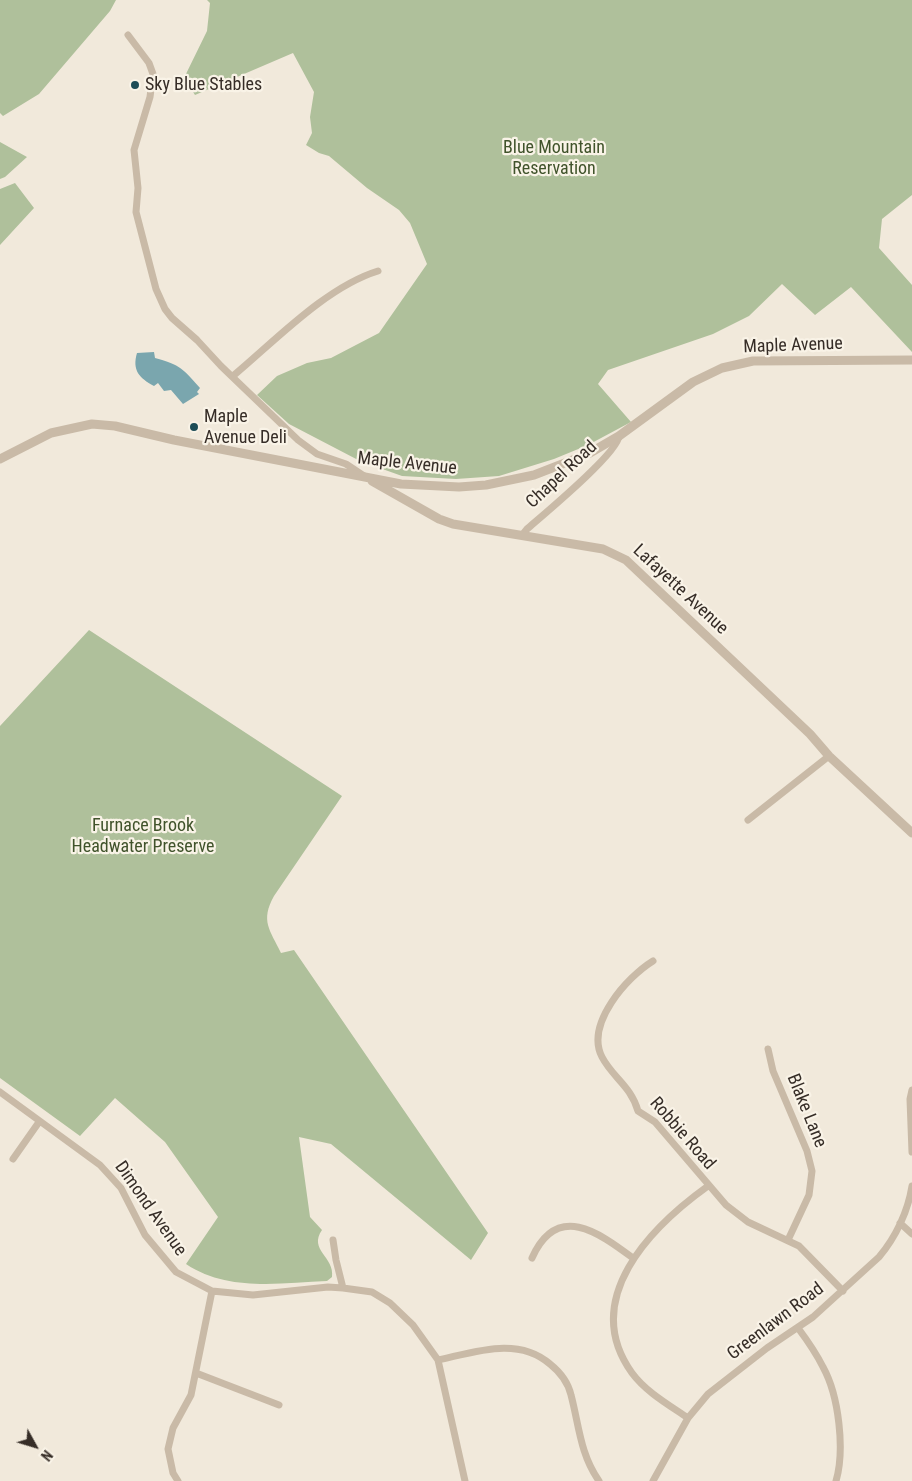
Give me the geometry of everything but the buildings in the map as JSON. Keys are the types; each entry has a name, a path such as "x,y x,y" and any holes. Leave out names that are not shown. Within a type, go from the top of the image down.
{"street":[{"path":"128,35 149,62 153,74 150,97 134,150 138,188 136,219 156,288 172,318 198,340 221,366 298,440 317,454 346,464 367,478"},
{"path":"233,376 332,294 360,277 378,271"},
{"name":"Maple Avenue","path":"0,459 51,433 92,424 115,426 174,440 401,484 458,487 512,480 570,463 619,436 693,382 707,374 736,364 765,361 912,360"},
{"name":"Chapel Road","path":"523,534 599,463 617,443 619,436"},
{"name":"Lafayette Avenue","path":"367,478 439,519 478,530 523,534 604,548 620,555 912,833"},
{"path":"748,820 829,756"},
{"name":"Robbie Road","path":"653,961 637,974 612,1002 601,1020 598,1037 602,1056 634,1097 638,1111 655,1122 726,1205 748,1222 799,1246 843,1290"},
{"name":"Blake Lane","path":"768,1049 773,1071 807,1151 812,1171 809,1195 788,1240"},
{"path":"912,1090 910,1099 912,1152"},
{"name":"Dimond Avenue","path":"0,1092 100,1165 121,1188 145,1236 176,1272 212,1291 254,1295 343,1288 372,1292 390,1303 413,1325 438,1360 465,1481"},
{"path":"13,1159 39,1122"},
{"path":"688,1418 639,1381 632,1372 620,1349 614,1312 621,1284 633,1258 684,1204 708,1186"},
{"name":"Greenlawn Road","path":"653,1481 688,1418 708,1394 767,1348 798,1328 843,1290 887,1248 900,1223 912,1186"},
{"path":"900,1223 912,1234"},
{"path":"532,1258 540,1241 548,1234 555,1229 573,1225 594,1232 633,1258"},
{"path":"333,1240 343,1288"},
{"path":"178,1481 173,1473 168,1449 174,1428 191,1395 212,1291"},
{"path":"798,1328 811,1346 830,1382 840,1443 839,1467 836,1481"},
{"path":"438,1360 465,1354 515,1348 535,1353 556,1368 568,1386 581,1444 599,1481"},
{"path":"196,1373 279,1405"}],"green space":[{"path":"0,0 116,0 110,11 39,94 3,116 0,113"},
{"name":"Blue Mountain Reservation","path":"207,0 912,0 912,195 882,219 879,248 912,285 912,352 851,287 815,315 782,284 749,316 713,334 608,370 598,384 631,422 588,445 554,459 499,476 456,479 402,476 360,461 289,424 257,395 277,376 307,363 331,358 379,333 427,264 410,223 399,210 367,188 329,156 319,153 306,145 312,133 310,117 314,92 293,53 195,95 184,78 207,31 210,3"},
{"path":"0,142 27,157 5,177 0,179"},
{"path":"15,183 34,208 0,245 0,189"},
{"name":"Furnace Brook Headwater Preserve","path":"89,630 342,796 274,896 268,912 268,925 281,953 294,950 488,1233 471,1260 331,1144 299,1137 310,1217 322,1230 318,1243 330,1264 332,1277 327,1281 255,1284 219,1279 202,1273 186,1264 218,1217 165,1142 115,1098 80,1136 0,1078 0,726"}],"water":[{"path":"154,352 155,358 171,363 185,372 200,388 197,392 199,394 183,404 171,390 164,391 158,383 154,386 144,380 136,369 137,353"}],"place":[{"name":"Sky Blue Stables","path":"135,85"},
{"name":"Maple Avenue Deli","path":"194,427"}]}
